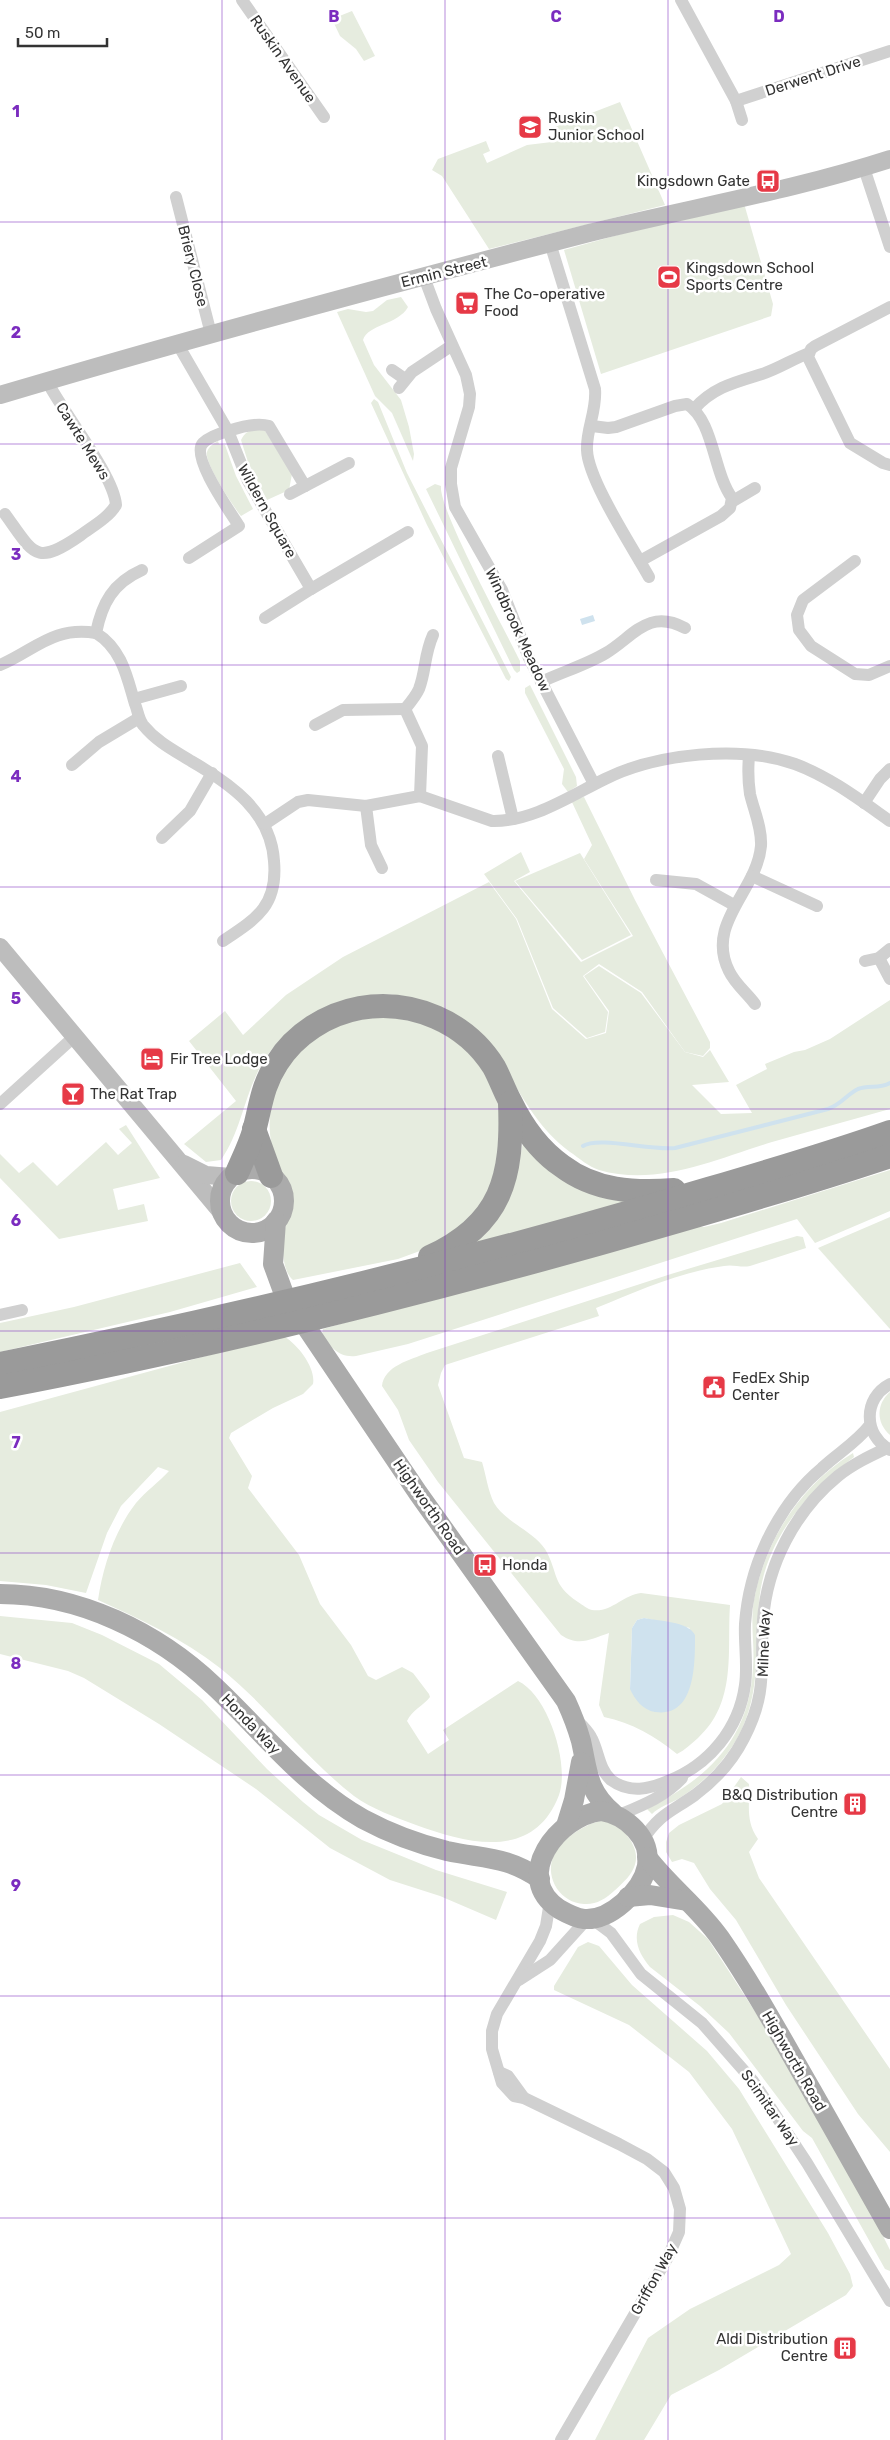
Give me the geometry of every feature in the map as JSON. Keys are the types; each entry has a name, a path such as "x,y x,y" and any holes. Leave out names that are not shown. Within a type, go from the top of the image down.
{"highway":[{"path":"234,1175 254,1129 265,1084 276,1063 289,1047 320,1023 344,1012 368,1007 386,1006 411,1009 436,1016 460,1031 480,1049 493,1066 510,1101 528,1131 544,1151 562,1167 586,1181 610,1188 638,1191 718,1186"},
{"path":"383,1278 449,1247 473,1230 488,1214 502,1190 508,1170 510,1101"},
{"path":"254,1129 271,1176"},
{"path":"0,1364 236,1313 383,1278 567,1230 718,1186 890,1132"},
{"path":"0,1387 68,1374 257,1332 530,1263 713,1211 890,1156"},
{"path":"0,1402 16,1398 68,1374"}],"main road":[{"name":"Ermin Street","path":"0,395 177,343 550,243 636,222 751,198 864,168 890,159"},
{"path":"0,947 180,1160 230,1224 239,1230 259,1232 276,1221 282,1210 283,1198 279,1186 271,1176 251,1169 234,1175 206,1175 193,1170 180,1160"},
{"path":"223,1214 220,1197 223,1186 234,1175"},
{"name":"Highworth Road","path":"276,1221 273,1264 284,1294 418,1493 557,1687 572,1714 594,1794 616,1814"},
{"name":"Highworth Road","path":"239,1230 273,1264"},
{"name":"Honda Way","path":"0,1594 24,1595 62,1602 96,1612 134,1629 174,1653 201,1674 295,1770 322,1792 349,1810 377,1826 411,1841 448,1851 500,1859 518,1865 540,1879"},
{"name":"Highworth Road","path":"566,1826 574,1800 583,1752"},
{"path":"592,1812 616,1814 633,1826 645,1849 640,1883 623,1901 605,1914 590,1918 565,1912 550,1901 540,1879 542,1855 548,1845 566,1826 592,1812"},
{"name":"Honda Way","path":"500,1859 548,1845"},
{"name":"Highworth Road","path":"645,1849 687,1901 705,1919 742,1973 793,2057 890,2229"},
{"path":"623,1901 650,1895 687,1901"}],"street":[{"name":"Ruskin Avenue","path":"242,0 324,117"},
{"path":"680,0 736,101 742,120"},
{"name":"Derwent Drive","path":"736,101 890,51"},
{"path":"864,168 890,247"},
{"name":"Briery Close","path":"176,197 210,334"},
{"path":"550,243 595,389 596,402 587,445 588,456 610,509 649,577"},
{"name":"Windbrook Meadow","path":"424,277 466,375 470,394 469,407 451,468 453,500 462,520 502,590 529,658 594,784"},
{"path":"694,409 707,395 724,386 767,372 809,353 816,346 890,307"},
{"name":"Wildern Square","path":"177,343 228,431 248,482 311,589"},
{"path":"392,370 402,383 412,372 452,346"},
{"path":"809,353 809,362 850,442 882,464 890,465"},
{"name":"Cawte Mews","path":"5,514 30,547 39,552 49,554 60,550 108,515 116,505 114,491 103,470 58,402 47,381"},
{"path":"592,426 616,427 685,403 694,409 708,435 723,483 733,501"},
{"path":"189,558 239,526 202,464 200,454 203,443 228,431 257,424 269,426 305,486"},
{"name":"Wildern Square","path":"290,494 349,463"},
{"path":"640,561 721,516 730,508 733,501 755,488"},
{"path":"264,618 408,532"},
{"path":"854,561 815,588 803,600 797,615 798,630 811,646 855,674 869,675 890,666"},
{"path":"96,633 102,608 114,589 129,576 142,570"},
{"path":"541,682 606,653 639,628 663,622 673,622 685,628"},
{"path":"0,665 52,636 78,632 96,633 111,645 121,660 139,718 166,747 212,773 245,799 265,824 272,845 275,868 274,880 269,901 255,920 223,941"},
{"path":"405,709 419,691 424,675 425,656 433,635"},
{"path":"134,699 181,686"},
{"path":"315,726 343,710 405,709"},
{"path":"405,709 422,746 420,796"},
{"path":"72,765 104,738 139,718"},
{"path":"265,824 298,802 308,800 366,806 420,796 492,821 514,819 553,804 638,765 656,761 724,754 778,760 807,769 828,779 890,821"},
{"path":"498,756 514,819"},
{"path":"749,756 749,782 761,839 759,858 752,876 734,905 724,931 724,952 729,972 755,1004"},
{"path":"864,803 880,779 890,769"},
{"path":"162,838 190,811 212,773"},
{"path":"366,806 370,845 382,868"},
{"path":"752,876 817,906"},
{"path":"656,880 696,884 734,905"},
{"path":"865,961 879,958 890,949"},
{"path":"879,958 890,979"},
{"path":"0,1104 75,1036"},
{"path":"0,1315 22,1310"},
{"path":"888,1449 879,1442 870,1425 869,1416 874,1398 890,1384"},
{"name":"Milne Way","path":"572,1714 591,1736 606,1774 619,1784 629,1788 647,1789 686,1774 701,1764 716,1749 730,1728 740,1707 745,1685 746,1624 750,1589 760,1557 772,1531 788,1505 810,1478 856,1442 870,1425"},
{"name":"Milne Way","path":"645,1849 660,1817 696,1794 718,1775 745,1738 758,1706 762,1684 763,1621 769,1585 777,1558 792,1530 812,1502 837,1476 860,1461 888,1449"},
{"name":"Milne Way","path":"616,1814 658,1799 672,1789 686,1774"},
{"name":"Griffon Way","path":"550,1901 543,1934 519,1980 498,2014 492,2031 492,2049 499,2072 508,2076 524,2098 619,2144 657,2166 674,2188 680,2209 679,2232 668,2257 561,2440"},
{"path":"618,1941 623,1901"},
{"name":"Griffon Way","path":"519,1980 550,1960 590,1918"},
{"name":"Scimitar Way","path":"590,1918 607,1929 618,1941 641,1974 702,2023 753,2081 807,2163 890,2301"}],"shaded area":[{"path":"352,11 375,56 364,61 356,49 340,36 332,19"},
{"path":"620,102 665,205 489,249 442,176 432,170 438,159 486,141 490,151 483,154 487,163 527,145 560,141 555,127"},
{"name":"Kingsdown School Sports Centre","path":"743,200 773,304 771,316 601,374 564,250"},
{"path":"401,297 408,307 403,313 371,331 363,340 374,365 401,400 409,427 414,454 413,461 392,413 375,396 337,312 348,309 366,312 373,311 387,300"},
{"path":"374,399 378,402 407,473 511,677 509,681 506,679 427,525 371,403"},
{"path":"264,429 292,474 289,490 267,500 248,462 241,440 248,432"},
{"path":"218,441 219,444 225,445 236,476 253,509 241,516 220,484 207,457 209,448"},
{"path":"435,484 441,486 450,519 520,661 520,671 517,673 426,489"},
{"path":"530,685 576,777 577,786 568,792 562,784 564,769 525,693 525,688"},
{"path":"584,797 635,900 710,1042 710,1048 703,1056 685,1052 642,992 599,964 583,976 608,1012 605,1032 587,1038 553,1008 517,919 484,874 521,852 530,872 514,881 581,962 633,936 584,859 592,845 571,800"},
{"path":"580,853 631,935 582,960 515,881"},
{"path":"489,882 516,919 552,1009 586,1039 606,1033 609,1011 584,976 599,966 641,993 685,1052 703,1057 710,1050 729,1082 692,1085 721,1114 752,1113 736,1085 767,1069 765,1064 830,1039 890,1000 890,1109 772,1142 687,1169 643,1175 599,1170 588,1165 570,1152 548,1133 531,1111 488,1044 469,1025 446,1010 416,999 383,994 358,998 322,1012 295,1027 280,1040 268,1054 259,1069 230,1145 221,1160 206,1162 184,1144 236,1101 189,1041 225,1011 243,1035 286,995 343,957"},
{"path":"393,1016 426,1024 459,1043 482,1068 498,1099 504,1140 488,1201 439,1244 398,1259 293,1280 286,1270 283,1249 285,1229 291,1211 291,1192 275,1157 271,1142 272,1102 278,1083 300,1051 315,1037 332,1027 356,1019"},
{"path":"126,1125 160,1178 113,1189 118,1210 144,1204 148,1221 59,1239 0,1178 0,1154 19,1173 33,1162 57,1186 106,1142 118,1155 132,1143 119,1129"},
{"path":"523,1143 640,1199 474,1243 513,1189"},
{"path":"890,1170 890,1211 815,1243 797,1219 408,1344 356,1356 345,1355 336,1351 322,1334 323,1329 683,1225 704,1227 721,1223"},
{"path":"251,1181 265,1187 271,1201 265,1215 251,1221 237,1215 231,1201 237,1187"},
{"path":"890,1217 890,1329 818,1248"},
{"path":"797,1236 803,1237 806,1248 750,1266 727,1266 707,1269 659,1283 596,1308 599,1316 445,1365 438,1385 464,1458 482,1462 494,1503 504,1515 533,1537 545,1549 559,1584 569,1596 592,1610 605,1609 628,1597 641,1593 730,1605 728,1676 719,1709 710,1724 698,1738 677,1754 643,1731 604,1717 599,1705 609,1633 585,1641 574,1641 561,1635 438,1482 409,1440 398,1410 382,1386 387,1373 413,1358 671,1274","holes":["644,1618 690,1628 630,1689 632,1628 637,1620"]},
{"path":"240,1263 257,1287 170,1312 0,1352 0,1323 74,1307"},
{"path":"285,1337 295,1345 309,1364 312,1371 313,1384 303,1394 273,1408 231,1433 229,1438 252,1476 248,1488 299,1555 320,1604 351,1645 368,1676 376,1680 402,1667 413,1673 429,1694 430,1697 407,1721 428,1754 449,1740 443,1730 518,1681 539,1700 554,1732 559,1749 562,1782 559,1795 548,1816 533,1830 516,1839 498,1842 457,1838 416,1825 368,1805 336,1781 238,1683 220,1668 176,1639 98,1600 107,1561 122,1525 136,1503 169,1471 158,1467 121,1506 107,1533 86,1593 46,1585 0,1581 0,1412 217,1353"},
{"path":"890,1392 890,1435 882,1425 879,1414 882,1402"},
{"path":"853,1453 854,1457 820,1485 791,1519 769,1558 759,1602 754,1685 747,1717 740,1733 721,1762 697,1786 652,1814 647,1809 689,1784 706,1770 734,1736 750,1693 753,1668 752,1626 754,1600 767,1556 788,1516 802,1498 834,1466"},
{"path":"0,1616 72,1623 102,1635 159,1664 202,1700 267,1769 319,1815 362,1840 436,1870 507,1892 496,1920 440,1896 390,1880 330,1848 256,1789 159,1724 84,1678 68,1671 0,1654"},
{"path":"741,1777 749,1784 750,1819 758,1839 749,1852 759,1878 890,2069 890,2152 858,2114 786,2005 736,1920 710,1889 694,1863 682,1859 672,1862 666,1852 666,1842 669,1833 679,1825 722,1804"},
{"path":"600,1821 615,1824 626,1834 635,1851 635,1865 627,1878 604,1899 592,1904 576,1903 562,1894 553,1881 551,1865 553,1857 566,1839 586,1826"},
{"path":"673,1915 689,1922 708,1939 785,2058 859,2188 890,2250 890,2271 885,2269 812,2138 803,2131 729,2033 700,2006 650,1967 643,1957 637,1941 640,1924 654,1917"},
{"path":"588,1942 599,1946 632,1985 707,2051 739,2089 828,2233 850,2274 853,2286 846,2295 719,2370 671,2395 644,2440 595,2440 648,2338 690,2309 779,2265 791,2254 732,2129 689,2072 629,2025 554,1990 554,1986 578,1947"}],"water":[{"path":"593,615 595,621 582,625 580,619"},
{"path":"644,1618 679,1624 691,1630 695,1635 695,1659 690,1686 686,1697 679,1706 668,1712 655,1712 643,1707 630,1689 632,1628 637,1620"}],"waterway":[{"path":"583,1146 591,1143 613,1143 653,1148 675,1148 828,1109 837,1105 858,1089 890,1083"}],"place":[{"name":"Ruskin Junior School","path":"530,127"},
{"name":"Kingsdown Gate","path":"768,181"},
{"name":"Kingsdown School Sports Centre","path":"669,277"},
{"name":"The Co-operative Food","path":"467,303"},
{"name":"Fir Tree Lodge","path":"152,1059"},
{"name":"The Rat Trap","path":"73,1094"},
{"name":"FedEx Ship Center","path":"714,1387"},
{"name":"Honda","path":"485,1565"},
{"name":"B&Q Distribution Centre","path":"855,1804"},
{"name":"Aldi Distribution Centre","path":"845,2348"}]}
